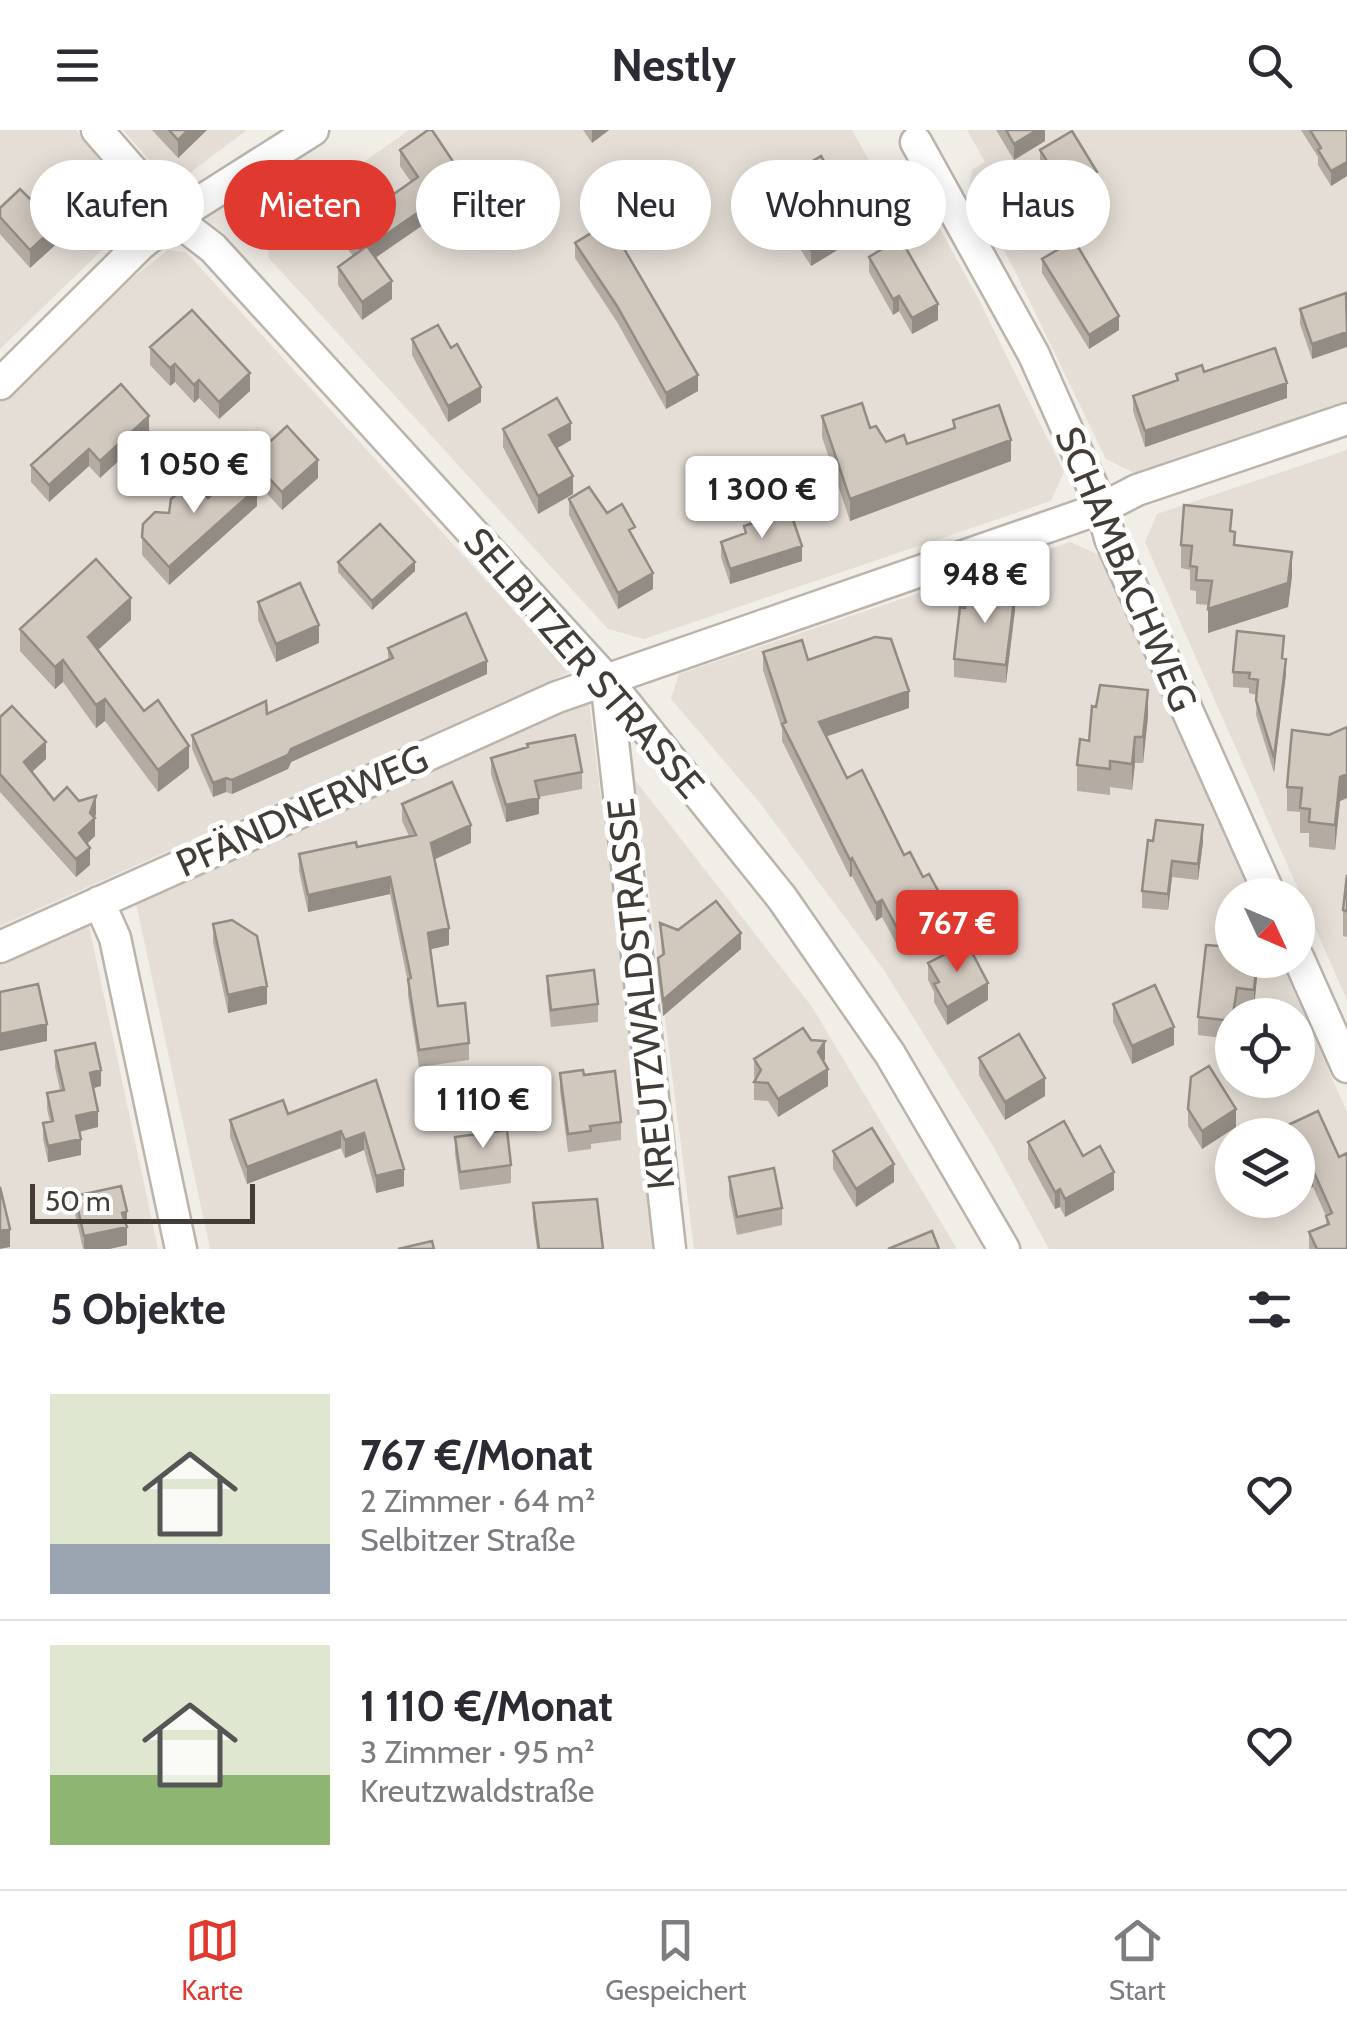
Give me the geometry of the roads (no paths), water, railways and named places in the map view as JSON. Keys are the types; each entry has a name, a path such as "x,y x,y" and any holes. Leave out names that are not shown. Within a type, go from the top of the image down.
{"street":[{"name":"SELBITZER STRASSE","path":"97,130 123,160"},
{"path":"204,199 313,130"},
{"name":"SCHAMBACHWEG","path":"916,142 1034,356 1102,508 1110,538 1262,878"},
{"name":"SELBITZER STRASSE","path":"204,241 606,679 782,898 890,1054 1004,1249"},
{"path":"0,384 135,250"},
{"name":"PFÄNDNERWEG","path":"0,947 557,697 1347,419"},
{"name":"KREUTZWALDSTRASSE","path":"606,679 670,1249"},
{"path":"99,902 115,938 181,1249"},
{"path":"1307,978 1347,1067"}]}
